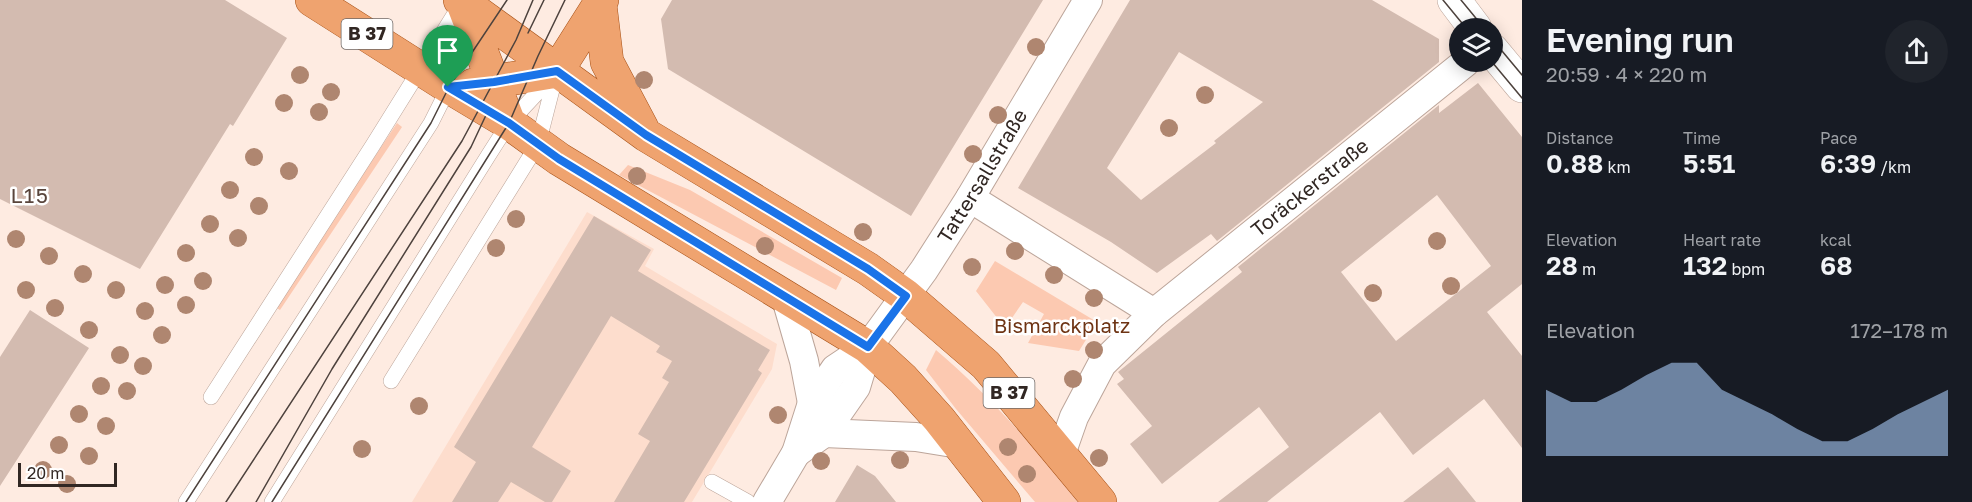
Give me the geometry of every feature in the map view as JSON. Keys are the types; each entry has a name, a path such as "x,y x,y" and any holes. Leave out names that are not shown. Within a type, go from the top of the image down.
{"main road":[{"name":"B 37","path":"312,0 509,123 538,144 868,347 903,379 1005,502"},
{"name":"B 37","path":"462,0 646,135 868,269 906,296 986,365 1100,502"},
{"path":"462,0 509,123"},
{"path":"448,87 557,71 601,2"},
{"path":"601,2 607,62 646,135"}],"street":[{"name":"Tattersallstraße","path":"767,502 796,453 812,403 835,369 868,347 906,296 970,198 1088,0"},
{"path":"1503,63 1522,86"},
{"name":"Toräckerstraße","path":"1154,313 1454,72"},
{"path":"970,198 1154,313 1102,364 1074,417 1061,454"},
{"name":"Tattersallstraße","path":"785,295 804,361 812,403"},
{"name":"Tattersallstraße","path":"796,453 824,433 856,387 868,347"},
{"path":"824,433 916,437 959,444"}],"lane":[{"path":"211,397 421,69 462,0"},
{"path":"186,502 431,123 448,87 462,0"},
{"path":"272,502 509,123 557,71"},
{"path":"391,381 538,144 557,71"},
{"path":"712,482 748,502"}],"shaded area":[{"path":"587,212 654,249 645,266 777,344 772,369 692,502 412,502"}],"green space":[{"path":"397,123 402,127 280,310 275,307"},
{"path":"628,165 690,190 842,278 836,290 619,175"},
{"name":"Bismarckplatz","path":"995,261 1097,322 1079,351 1028,343 1044,314 1023,302 1005,328 976,291"},
{"path":"936,350 1011,422 1078,502 1035,502 926,370"}],"building":[{"path":"0,0 225,0 287,38 233,126 230,124 140,269 0,199"},
{"path":"672,0 1043,0 911,216 668,69 661,19"},
{"path":"1130,0 1372,0 1439,39 1439,62 1217,241 1211,234 1157,273 1111,242 1018,188","holes":["1179,52 1263,102 1214,141 1216,143 1141,200 1107,168"]},
{"path":"1478,83 1522,137 1522,284 1487,312 1522,356 1522,448 1484,399 1413,455 1380,412 1267,502 1218,502 1289,447 1259,407 1162,484 1130,444 1152,426 1117,384 1124,379 1118,372 1242,272 1238,267 1439,105 1439,113","holes":["1437,195 1491,266 1396,341 1341,272"]},
{"path":"594,216 651,250 638,271 770,350 758,370 762,373 684,502 614,502 650,441 638,434 669,382 662,378 672,361 656,352 660,346 611,316 532,447 571,471 552,502 545,502 511,482 498,502 452,502 476,462 454,447"},
{"path":"30,310 89,348 0,486 0,357"},
{"path":"857,465 875,476 896,502 835,502"},
{"path":"1448,467 1476,502 1403,502"}],"tram line":[{"path":"186,502 431,123 449,87 507,0"},
{"path":"226,502 462,141 516,40 533,0"},
{"path":"528,33 544,0"},
{"path":"272,502 509,123 565,0"},
{"path":"1443,0 1458,18"},
{"path":"1461,0 1476,18"},
{"path":"1503,52 1522,75"},
{"path":"1500,72 1522,98"},
{"path":"256,502 332,369 471,147 487,113"}],"district":[{"name":"L15","path":"30,196"}],"route":[{"path":"557,71 646,135 868,269 906,296 868,347 559,159 509,123 448,87 557,71"}]}
